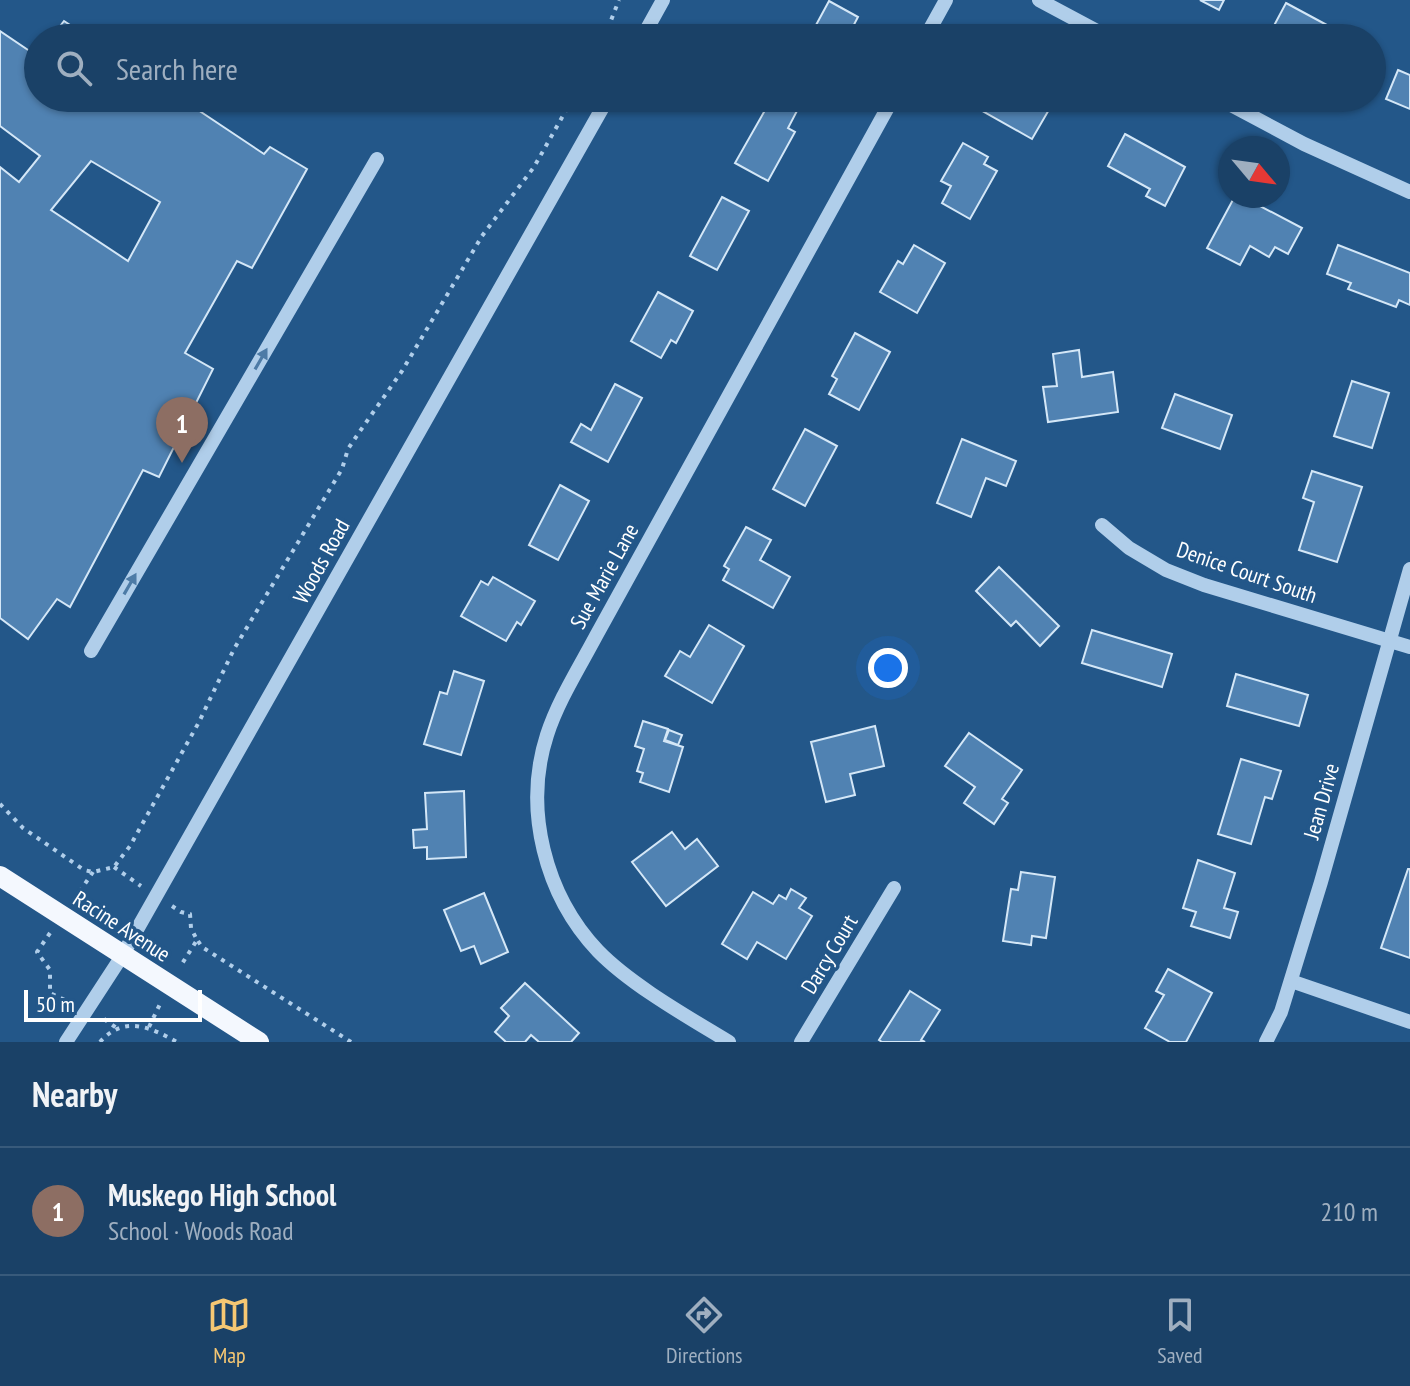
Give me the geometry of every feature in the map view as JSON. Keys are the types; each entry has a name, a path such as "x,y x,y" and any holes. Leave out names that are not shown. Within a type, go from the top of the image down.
{"main road":[{"name":"Racine Avenue","path":"0,876 259,1042"}],"street":[{"path":"650,24 663,0"},
{"path":"933,24 946,0"},
{"path":"1039,0 1084,24"},
{"name":"Woods Road","path":"66,1042 122,956 600,112"},
{"name":"Sue Marie Lane","path":"729,1042 640,984 599,952 565,908 549,868 539,827 537,786 540,760 559,708 596,636 885,112"},
{"path":"1244,112 1304,144 1410,192"},
{"path":"91,651 377,159"},
{"name":"Denice Court South","path":"1102,525 1129,548 1166,570 1204,585 1410,647"},
{"name":"Jean Drive","path":"1266,1042 1281,1012 1291,981 1410,569"},
{"name":"Darcy Court","path":"801,1042 894,888"},
{"path":"1291,981 1410,1022"}],"path":[{"path":"610,24 619,0"},
{"path":"0,804 23,828 64,857 93,872 114,867 130,846 199,722 234,649 342,469 348,449 402,371 482,236 534,167 565,112"},
{"path":"114,867 121,872"},
{"path":"87,881 93,872"},
{"path":"181,912 190,914 191,928 202,947 351,1042"},
{"path":"191,947 197,940"},
{"path":"42,946 37,952 50,970 50,993 59,997"},
{"path":"149,1027 152,1020"},
{"path":"100,1042 116,1026 131,1025 149,1027 177,1042"}],"building":[{"path":"1200,0 1224,0 1219,10"},
{"path":"829,1 858,17 854,24 817,24"},
{"path":"1286,3 1325,24 1275,24"},
{"path":"0,31 24,47 24,112 201,112 264,154 270,147 307,169 252,268 237,261 185,353 213,369 159,477 143,470 70,607 57,599 28,639 0,618 0,167 19,182 40,156 0,126","holes":["91,161 160,202 128,261 51,210"]},
{"path":"1398,70 1410,75 1410,109 1386,99"},
{"path":"764,112 796,112 788,128 795,132 768,181 735,163"},
{"path":"984,112 1048,112 1032,139"},
{"path":"1125,134 1185,167 1165,206 1146,196 1150,189 1108,166"},
{"path":"963,143 988,157 984,164 997,171 970,219 942,203 951,186 941,181"},
{"path":"722,197 749,211 717,270 690,256"},
{"path":"1229,208 1264,208 1302,228 1288,254 1275,247 1269,257 1250,246 1240,265 1207,248"},
{"path":"914,245 945,263 917,313 880,292 898,261 903,264"},
{"path":"1338,245 1410,273 1410,305 1399,300 1396,307 1348,289 1351,283 1327,274"},
{"path":"658,292 693,311 676,343 671,340 661,358 631,341"},
{"path":"855,333 890,352 859,410 829,394 837,379 832,376"},
{"path":"1079,350 1082,377 1113,372 1118,412 1048,422 1043,387 1057,386 1053,354"},
{"path":"1352,381 1389,393 1372,448 1334,436"},
{"path":"615,384 642,398 608,462 571,442 581,424 591,430"},
{"path":"1175,394 1232,415 1220,449 1162,428"},
{"path":"805,429 837,446 805,506 773,489"},
{"path":"962,439 1016,461 1006,486 986,478 971,517 937,503"},
{"path":"1312,471 1362,487 1337,562 1299,550 1314,502 1303,498"},
{"path":"560,485 589,501 558,560 529,545"},
{"path":"746,527 771,540 760,560 790,577 773,608 723,580 729,569 724,566"},
{"path":"999,567 1059,626 1040,646 1016,621 1011,626 976,591"},
{"path":"493,577 535,601 521,625 517,622 506,641 461,616 481,581 488,585"},
{"path":"709,625 744,646 712,703 665,676 680,651 690,657"},
{"path":"1092,630 1172,654 1162,687 1082,663"},
{"path":"454,671 484,681 461,755 424,744 440,692 447,694"},
{"path":"1236,674 1308,695 1299,726 1227,706"},
{"path":"643,721 668,729 664,741 683,747 669,792 640,782 643,773 637,771 644,749 635,746"},
{"path":"875,726 884,766 850,774 855,795 826,802 811,742"},
{"path":"669,730 682,735 678,745 665,740"},
{"path":"969,733 1022,770 1002,799 1008,803 994,824 964,803 975,787 945,766"},
{"path":"1241,759 1281,771 1272,799 1265,797 1251,844 1218,834"},
{"path":"464,791 466,857 427,859 427,847 414,848 413,830 427,829 425,793"},
{"path":"672,832 685,849 697,839 718,866 666,906 632,862"},
{"path":"1198,860 1235,873 1224,908 1238,912 1230,938 1191,926 1196,912 1183,908"},
{"path":"1410,869 1410,958 1381,948"},
{"path":"1021,872 1055,877 1046,938 1032,936 1031,945 1003,941 1011,889 1018,890"},
{"path":"791,889 806,898 799,908 812,916 786,959 757,942 747,959 722,944 753,892 773,904 779,895 786,899"},
{"path":"484,893 508,952 481,964 474,946 461,951 444,910"},
{"path":"1168,969 1212,993 1186,1042 1170,1042 1145,1028 1164,995 1156,991"},
{"path":"525,983 579,1033 571,1042 539,1042 531,1035 525,1042 506,1042 495,1032 509,1016 501,1008"},
{"path":"910,991 940,1010 921,1040 925,1042 882,1042 879,1040"}],"place":[{"name":"Muskego High School","path":"182,463"}]}
